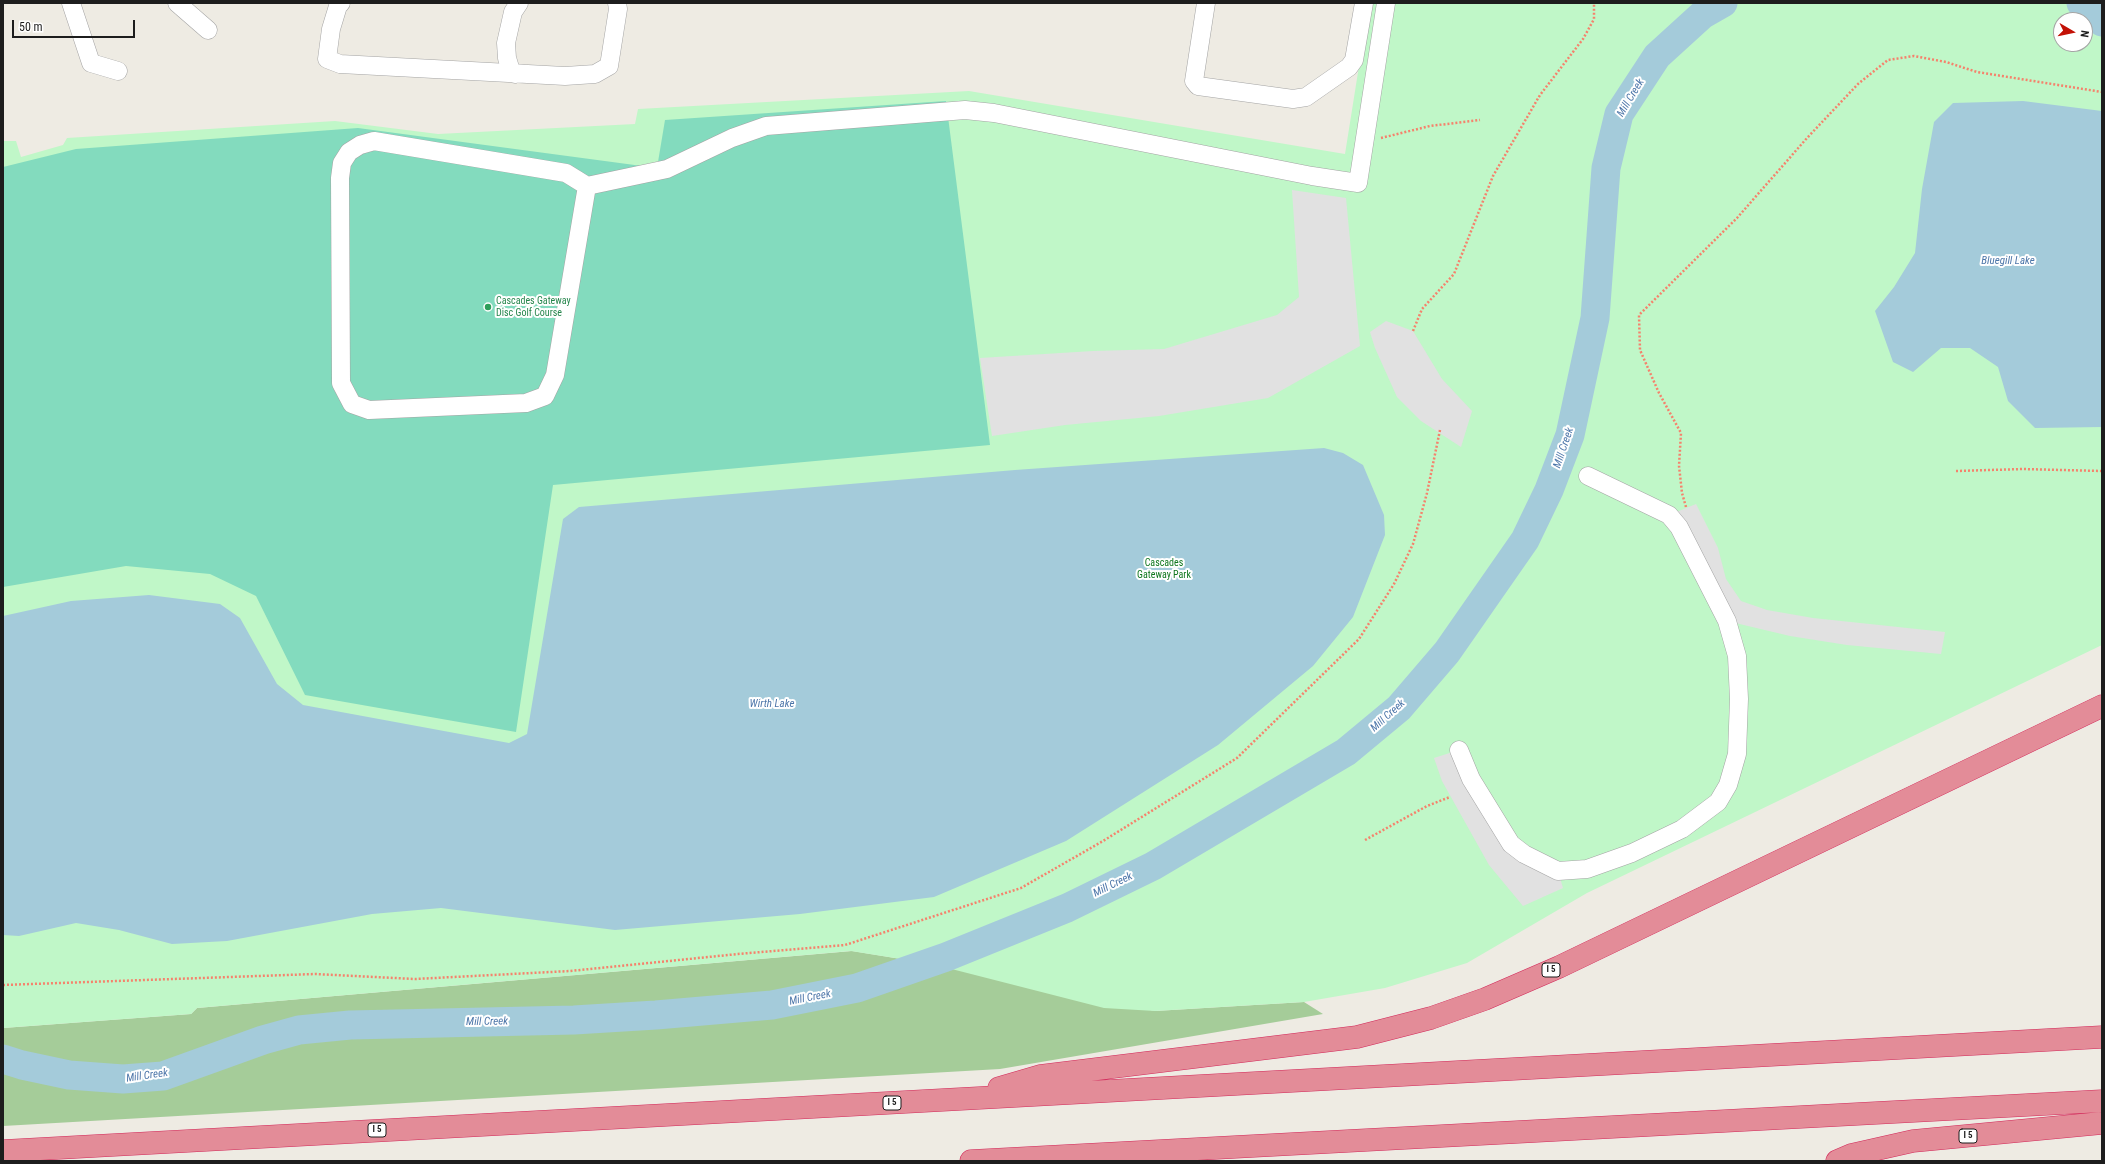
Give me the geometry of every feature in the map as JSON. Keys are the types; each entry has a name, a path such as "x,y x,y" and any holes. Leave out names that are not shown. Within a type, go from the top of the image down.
{"highway":[{"name":"I 5","path":"957,1099 1040,1076 1319,1043 1392,1030 1431,1018 1485,999 1559,967 2102,706"},
{"name":"I 5","path":"3,1151 2102,1037"},
{"path":"971,1161 2102,1101"},
{"name":"I 5","path":"1838,1161 1851,1155 1913,1141 2102,1123"},
{"path":"980,1160 985,1161"}],"street":[{"path":"71,3 91,62 118,71"},
{"path":"178,3 208,30"},
{"path":"341,3 338,6 331,29 327,59 340,64 565,76 595,74 609,66 618,9 617,3"},
{"path":"515,74 511,71 507,58 506,43 513,12 519,3"},
{"path":"1206,3 1194,81 1198,86 1206,89 1293,99 1306,97 1349,67 1354,60 1364,3"},
{"path":"587,186 555,375 544,396 526,403 377,410 369,410 352,404 341,383 340,178 342,163 349,152 360,145 374,141 566,173 587,186 667,169 732,138 766,126 965,110 994,113 1312,176 1358,183 1386,3"},
{"path":"1458,750 1471,779 1511,844 1524,854 1558,871 1588,869 1682,830 1718,802 1728,785 1737,754 1739,699 1738,656 1727,621 1700,571 1679,527 1669,515 1588,476"}],"path":[{"path":"1413,331 1422,309 1454,274 1494,176 1540,96 1583,39 1594,19 1594,3"},
{"path":"1686,506 1682,493 1679,466 1681,433 1659,393 1640,350 1639,315 1737,218 1807,138 1858,84 1888,60 1914,56 1946,62 1977,72 2102,92"},
{"path":"1364,141 1430,126 1480,120"},
{"path":"3,985 315,974 415,979 570,971 845,945 1021,888 1103,841 1237,758 1359,639 1394,584 1413,544 1427,493 1440,430"},
{"path":"1956,471 2023,469 2102,471"},
{"path":"1365,840 1427,806 1450,797"}],"green space":[{"name":"Cascades Gateway Park","path":"1369,3 2102,3 2102,645 1587,893 1467,963 1385,988 1304,1002 1155,1011 1104,1008 932,964 851,951 197,1008 191,1014 3,1028 3,141 16,141 21,157 63,145 67,138 335,121 438,134 635,124 638,109 969,91 1345,154"},
{"name":"Cascades Gateway Disc Golf Course","path":"946,101 990,445 553,485 516,732 305,695 256,596 210,574 126,566 3,587 3,167 76,149 358,128 657,168 665,120"},
{"path":"852,951 932,964 1155,1011 1304,1002 1323,1014 1000,1069 3,1126 3,1028 191,1014 197,1008"}],"shaded area":[{"path":"1292,190 1346,198 1360,346 1268,398 1159,416 1065,425 992,436 980,358 1093,351 1164,349 1277,315 1299,297"},
{"path":"1386,321 1413,331 1442,379 1472,411 1461,447 1421,421 1397,397 1375,348 1370,332"},
{"path":"1696,504 1718,548 1726,579 1741,601 1767,610 1813,618 1945,632 1941,654 1847,645 1790,636 1727,621 1669,515"},
{"path":"1459,750 1497,823 1558,871 1563,888 1523,906 1489,865 1442,781 1434,758"}],"water":[{"name":"Bluegill Lake","path":"2023,101 2102,111 2102,427 2035,428 2008,401 1998,367 1970,348 1941,348 1913,372 1893,362 1875,311 1894,287 1915,253 1922,189 1934,122 1953,103"},
{"name":"Wirth Lake","path":"1324,448 1343,453 1363,465 1384,515 1385,535 1353,617 1313,666 1218,745 1066,841 934,897 800,914 615,930 441,908 372,914 227,941 172,944 119,930 76,923 19,936 3,935 3,616 71,601 149,595 220,604 240,618 277,684 303,705 509,743 527,734 563,519 579,507 1015,470"}],"waterway":[{"name":"Mill Creek","path":"3,1059 22,1065 69,1075 123,1079 163,1076 263,1040 299,1030 350,1025 574,1020 656,1015 772,1005 857,988 946,957 1067,908 1153,866 1346,752 1399,708 1447,652 1525,540 1549,490 1570,435 1595,318 1606,168 1619,114 1657,56 1702,15 1723,3"},
{"name":"Mill Creek","path":"2081,3 2095,12 2102,22"}],"place":[{"name":"Cascades Gateway Disc Golf Course","path":"488,307"}]}
